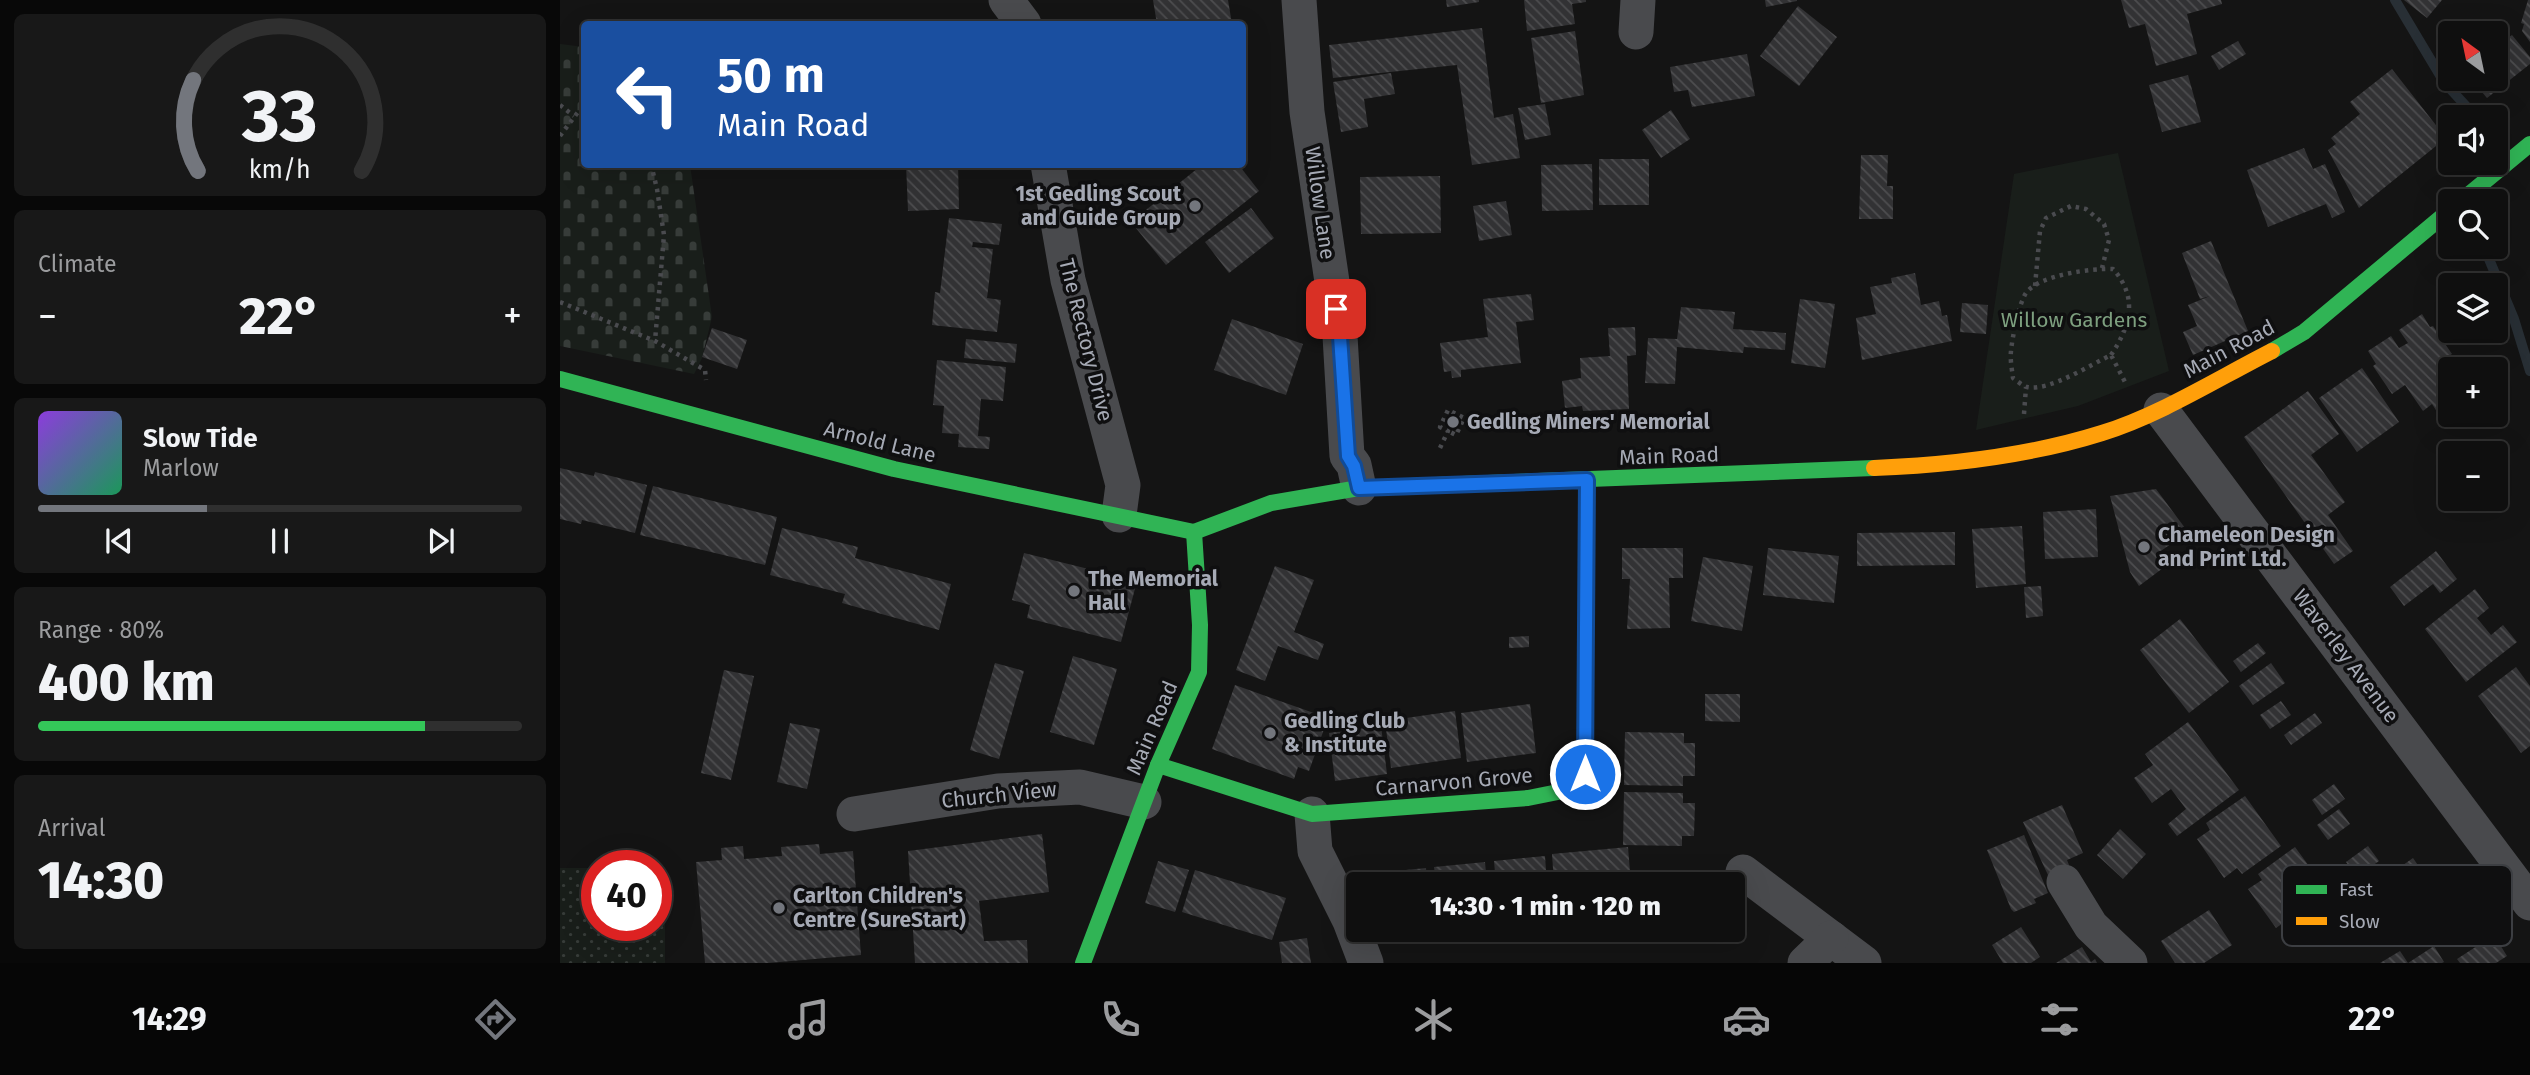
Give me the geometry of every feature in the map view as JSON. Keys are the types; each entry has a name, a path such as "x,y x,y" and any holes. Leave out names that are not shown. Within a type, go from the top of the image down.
{"street":[{"path":"1006,0 1022,21"},
{"name":"Willow Lane","path":"1299,0 1307,112 1340,336 1348,456 1354,466 1359,488"},
{"path":"2476,189 2530,144"},
{"name":"The Rectory Drive","path":"1049,168 1068,281 1123,485 1119,515"},
{"name":"Main Road","path":"1083,963 1158,765 1199,673 1200,625 1194,532 1271,503 1359,488 1904,467 2026,453 2103,433 2152,413 2278,348 2304,332 2438,220"},
{"name":"Arnold Lane","path":"560,379 894,469 1194,532"},
{"name":"Waverley Avenue","path":"2152,413 2501,865"},
{"name":"Carnarvon Grove","path":"1158,765 1312,814 1528,798 1568,790 1585,774 1587,480"},
{"name":"Church View","path":"853,814 998,791 1080,787 1144,802"},
{"path":"1312,814 1315,851 1350,921 1366,963"},
{"path":"1745,873 1864,963"},
{"name":"Waverley Avenue","path":"2512,880 2530,903"},
{"path":"2064,882 2091,926 2130,963"},
{"path":"1805,963 1831,938"}],"path":[{"path":"560,105 574,116"},
{"path":"560,136 581,108"},
{"path":"652,168 664,235 655,341"},
{"path":"2035,286 2040,232 2046,218 2071,206 2086,209 2104,224 2109,240 2102,268"},
{"path":"2102,268 2113,269 2125,282 2129,303 2126,327 2111,355 2042,386 2026,387 2013,378 2010,352 2019,311 2026,292 2035,286 2064,274 2102,268"},
{"path":"560,302 655,341 705,370"},
{"path":"2111,355 2152,413"},
{"path":"1448,410 1464,418 1456,435 1448,431 1440,427 1448,410"},
{"path":"1423,485 1448,431"}],"green space":[{"path":"560,44 581,47 581,168 690,168 712,317 702,358 694,374 560,346"},
{"name":"Willow Gardens","path":"2118,153 2169,371 2078,406 1976,430 2014,174"},
{"path":"560,868 581,868 581,941 665,941 665,963 560,963"}],"building":[{"path":"1153,0 1228,0 1232,21 1156,21"},
{"path":"1446,0 1479,0 1479,2 1447,7"},
{"path":"1524,0 1586,2 1572,4 1575,24 1527,31"},
{"path":"1765,0 1797,0 1797,1 1766,7"},
{"path":"2121,0 2221,0 2222,4 2187,14 2197,54 2156,66 2145,24 2129,28"},
{"path":"2404,0 2442,0 2427,18"},
{"path":"2528,0 2530,42 2522,31 2524,24 2521,23"},
{"path":"1798,6 1837,37 1799,86 1760,56"},
{"path":"1482,28 1494,118 1513,114 1520,158 1472,165 1457,65 1333,78 1329,45"},
{"path":"1575,31 1584,95 1541,103 1531,38"},
{"path":"2512,35 2530,57 2530,64 2508,81 2508,38"},
{"path":"2238,41 2246,54 2219,70 2211,56"},
{"path":"1747,54 1755,96 1692,107 1688,90 1674,92 1670,67"},
{"path":"2392,69 2438,128 2438,144 2359,208 2328,150 2336,144 2331,138 2360,114 2350,102"},
{"path":"1391,73 1395,94 1364,99 1368,127 1341,132 1333,82"},
{"path":"2188,75 2201,122 2162,132 2149,85"},
{"path":"2481,91 2496,91 2487,98"},
{"path":"1545,104 1551,135 1525,140 1518,108"},
{"path":"1671,110 1690,139 1661,158 1642,130"},
{"path":"2304,148 2313,169 2325,164 2345,212 2332,218 2326,204 2268,227 2247,170"},
{"path":"1861,155 1888,155 1887,186 1893,186 1893,219 1859,219"},
{"path":"1599,159 1649,159 1649,205 1599,205"},
{"path":"1592,164 1593,210 1542,211 1541,165"},
{"path":"906,168 958,168 959,209 908,211"},
{"name":"1st Gedling Scout and Guide Group","path":"1198,168 1241,168 1259,191 1166,265 1131,222"},
{"path":"1440,176 1441,233 1361,234 1360,177"},
{"path":"1506,201 1512,235 1479,241 1473,206"},
{"path":"1251,208 1274,238 1229,273 1205,242"},
{"path":"949,218 1002,224 999,245 973,242 972,247 993,249 987,298 1001,300 997,332 932,325 935,292 940,293"},
{"path":"2211,241 2248,331 2193,355 2183,332 2197,326 2188,305 2210,296 2200,299 2182,253"},
{"path":"1915,273 1921,305 1939,301 1942,316 1947,315 1952,341 1862,360 1856,318 1876,314 1870,287 1892,283 1891,278"},
{"path":"1531,294 1534,320 1516,322 1521,363 1461,370 1461,377 1452,378 1451,371 1444,372 1440,343 1488,337 1483,299"},
{"path":"1800,299 1835,304 1825,368 1791,363"},
{"path":"1962,303 1988,305 1986,334 1960,332"},
{"path":"1681,307 1735,312 1733,329 1786,333 1785,350 1744,347 1743,353 1677,347 1675,384 1645,383 1648,338 1677,339"},
{"path":"2422,314 2430,327 2433,326 2438,333 2438,343 2445,343 2452,354 2438,357 2438,413 2432,404 2423,411 2405,385 2392,394 2373,366 2376,364 2368,351 2391,336 2399,348 2408,343 2399,330"},
{"path":"1232,319 1303,344 1286,395 1214,370"},
{"path":"1635,327 1636,355 1627,356 1629,409 1583,411 1582,406 1565,408 1562,381 1581,378 1580,358 1610,356 1608,328"},
{"path":"712,328 747,340 737,369 702,357"},
{"path":"966,339 1017,344 1015,363 964,358"},
{"path":"937,360 1006,367 1003,401 981,399 978,436 990,437 989,449 958,447 959,434 942,433 944,406 933,405"},
{"path":"2362,368 2399,422 2357,452 2319,398"},
{"path":"2308,391 2339,434 2311,455 2345,502 2328,515 2353,551 2334,564 2244,437"},
{"path":"560,468 594,476 595,472 647,485 635,533 582,520 581,524 560,519"},
{"path":"653,486 777,517 765,565 640,535"},
{"path":"2156,489 2188,532 2158,553 2167,565 2139,586 2130,572 2110,496"},
{"path":"2096,509 2098,557 2045,559 2043,512"},
{"path":"2022,526 2026,584 1976,588 1972,529"},
{"path":"782,528 858,547 855,558 951,584 939,630 842,603 845,594 770,575"},
{"path":"1955,532 1955,565 1857,566 1857,533"},
{"path":"1622,548 1683,548 1683,578 1669,578 1670,628 1627,629 1630,579 1622,579"},
{"path":"1768,548 1839,556 1834,603 1763,595"},
{"path":"2436,551 2457,579 2440,593 2433,584 2404,606 2390,587"},
{"name":"The Memorial Hall","path":"1024,553 1137,581 1121,642 1027,618 1030,605 1012,600"},
{"path":"1703,557 1753,566 1742,631 1691,621"},
{"path":"1275,566 1314,580 1294,632 1324,644 1318,660 1278,646 1265,681 1236,670"},
{"path":"2041,586 2043,616 2026,618 2024,587"},
{"path":"2475,589 2489,608 2477,618 2491,635 2503,625 2517,642 2466,682 2425,629"},
{"path":"2180,619 2229,682 2189,713 2140,650"},
{"path":"1529,636 1529,647 1509,648 1509,637"},
{"path":"2258,643 2266,653 2241,672 2233,661"},
{"path":"1073,656 1117,669 1094,745 1050,732"},
{"path":"995,663 1024,671 999,759 970,750"},
{"path":"2271,663 2285,683 2253,705 2239,686"},
{"path":"2516,667 2530,686 2530,746 2521,753 2478,696"},
{"path":"724,670 754,676 731,780 701,773"},
{"name":"Gedling Club & Institute","path":"1235,685 1328,718 1309,771 1298,767 1294,779 1212,749"},
{"path":"1705,694 1740,694 1740,722 1705,721"},
{"path":"2281,701 2291,715 2270,729 2260,715"},
{"path":"1530,704 1536,753 1467,762 1461,713"},
{"path":"1455,711 1461,758 1391,768 1385,721"},
{"path":"2315,713 2322,723 2291,745 2284,735"},
{"path":"2188,722 2239,790 2177,836 2168,824 2186,809 2171,789 2152,803 2134,778 2153,765 2145,754"},
{"path":"790,723 820,729 807,789 777,782"},
{"path":"1381,726 1387,774 1335,781 1329,733"},
{"path":"1625,732 1684,733 1684,743 1695,743 1695,776 1683,776 1683,786 1624,785"},
{"path":"2334,784 2345,799 2322,815 2312,800"},
{"path":"1624,792 1683,793 1683,803 1695,803 1694,836 1682,836 1682,846 1623,845"},
{"path":"2245,796 2281,846 2242,874 2237,868 2224,878 2197,839 2210,830 2206,823"},
{"path":"2062,805 2083,853 2067,860 2069,865 2048,875 2023,822"},
{"path":"2339,809 2350,824 2328,840 2317,825"},
{"path":"2120,829 2146,854 2123,879 2097,855"},
{"path":"1042,834 1049,892 979,901 984,941 1027,940 1028,963 915,963 908,851"},
{"path":"2024,835 2048,893 2034,899 2036,903 2014,912 1987,850"},
{"name":"Carlton Children's Centre (SureStart)","path":"819,844 820,854 853,851 861,955 768,963 705,963 696,862 722,860 721,848 743,846 744,859 782,856 781,847"},
{"path":"2368,846 2379,861 2374,865 2348,865 2346,862"},
{"path":"1628,847 1630,872 1553,872 1552,854"},
{"path":"2295,847 2308,865 2282,865 2282,924 2276,928 2248,889 2262,880 2258,874"},
{"path":"1545,856 1546,872 1495,872 1494,861"},
{"path":"2413,858 2418,865 2403,865"},
{"path":"1158,861 1189,870 1175,912 1145,903"},
{"path":"1485,862 1486,872 1435,872 1434,867"},
{"path":"1426,868 1426,872 1385,872"},
{"path":"1195,870 1286,898 1272,940 1182,912"},
{"path":"2209,910 2232,945 2204,963 2175,963 2161,941"},
{"path":"2021,927 2040,957 2031,963 2003,963 1992,945"},
{"path":"1307,938 1311,963 1282,963 1279,942"},
{"path":"2434,946 2444,962 2442,963 2408,963"},
{"path":"2477,946 2501,946 2507,956 2496,963 2460,963 2457,959"},
{"path":"2082,947 2091,962 2095,959 2097,963 2056,963"},
{"path":"2400,951 2408,963 2380,963"}],"waterway":[{"path":"2395,0 2444,82 2465,105"},
{"path":"2489,259 2514,319 2530,371"}],"traffic: fast":[{"path":"2476,189 2530,144"},
{"path":"2272,351 2304,332 2438,220"},
{"path":"560,379 894,469 1194,532"},
{"path":"1194,532 1271,503 1359,488 1874,468"},
{"path":"1158,765 1312,814 1528,798 1568,790 1585,774 1587,480"},
{"path":"1083,963 1158,765 1199,672 1200,625 1194,532"}],"traffic: slow":[{"path":"1874,468 1989,458 2046,448 2102,433 2167,407 2272,351"}],"place":[{"name":"1st Gedling Scout and Guide Group","path":"1195,206"},
{"name":"Gedling Miners' Memorial","path":"1453,422"},
{"name":"Chameleon Design and Print Ltd.","path":"2144,547"},
{"name":"The Memorial Hall","path":"1074,591"},
{"name":"Gedling Club & Institute","path":"1270,733"},
{"name":"Carlton Children's Centre (SureStart)","path":"779,908"}],"route":[{"path":"1336,309 1348,456 1354,466 1359,488 1587,480 1585,774"}]}
